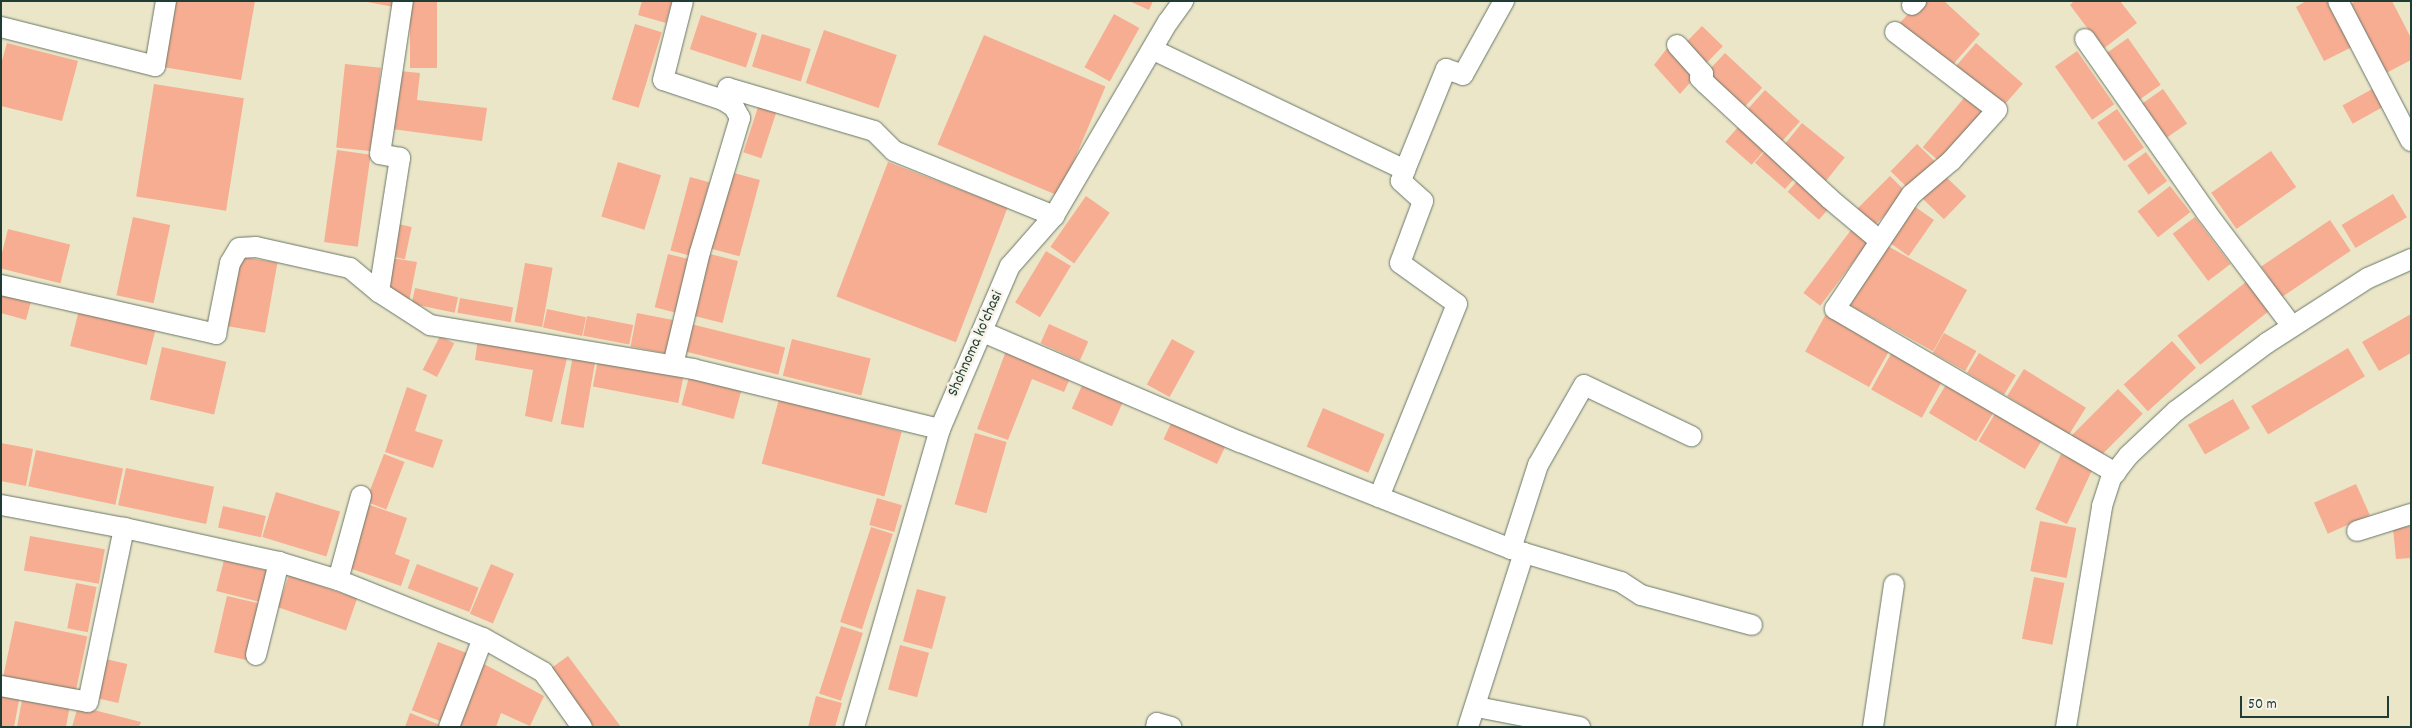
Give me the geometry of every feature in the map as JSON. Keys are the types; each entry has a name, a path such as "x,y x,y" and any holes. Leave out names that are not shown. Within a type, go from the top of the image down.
{"street":[{"path":"1,26 154,66 166,1"},
{"path":"379,292 400,158 380,154 403,1"},
{"path":"673,365 700,252 740,118 734,107 723,100 663,80 683,1"},
{"name":"Shohnoma ko'chasi","path":"854,727 940,430 1010,266 1054,216 1183,1"},
{"path":"1380,497 1457,304 1400,264 1423,202 1400,181 1446,68 1463,76 1504,1"},
{"path":"2338,1 2411,141"},
{"path":"1894,32 1998,110 1951,161 1911,195 1879,240 1835,309 2116,473"},
{"path":"2085,39 2206,212 2292,326"},
{"path":"1677,45 1703,74 1700,78 1713,91 1830,199 1879,240"},
{"path":"1153,50 1405,170"},
{"path":"723,100 728,88 874,131 894,151 1054,216"},
{"path":"1,285 216,334 230,262 239,248 256,248 350,268 379,292 430,324 673,365 940,430"},
{"path":"2066,727 2102,506 2116,473 2128,456 2176,412 2292,326 2368,278 2411,259"},
{"path":"982,332 1240,442 1517,551 1621,582 1641,595 1752,625"},
{"path":"1468,727 1477,707 1538,465 1584,384 1691,436"},
{"path":"338,580 361,496"},
{"path":"1,505 124,528 279,562 338,580 483,638 543,672 582,727"},
{"path":"2357,531 2411,514"},
{"path":"1,686 88,702 124,528"},
{"path":"256,655 279,562"},
{"path":"1873,727 1894,585"},
{"path":"449,727 483,638"},
{"path":"1477,707 1580,727"},
{"path":"1156,727 1157,723 1171,727"}],"building":[{"path":"175,1 255,1 241,80 163,67"},
{"path":"362,1 395,1 394,7"},
{"path":"410,1 437,1 437,68 410,68"},
{"path":"642,1 672,1 666,23 638,15"},
{"path":"1129,1 1153,1 1149,10"},
{"path":"1920,1 1944,1 1980,34 1948,70 1898,25"},
{"path":"2074,1 2120,1 2137,23 2103,49 2070,5"},
{"path":"2306,1 2328,1 2352,47 2324,61 2296,7"},
{"path":"2356,1 2392,1 2411,38 2411,60 2386,73 2351,4"},
{"path":"1114,14 1139,28 1110,81 1084,67"},
{"path":"701,15 757,33 746,67 690,49"},
{"path":"635,24 662,32 639,108 612,100"},
{"path":"1702,26 1723,46 1703,67 1682,47"},
{"path":"824,30 897,55 879,108 806,83"},
{"path":"762,34 811,49 801,81 752,67"},
{"path":"984,35 1106,87 1059,196 938,145"},
{"path":"2128,38 2161,85 2139,100 2106,53"},
{"path":"7,43 78,61 62,121 1,106 1,64"},
{"path":"1976,43 2023,84 2003,106 1956,66"},
{"path":"1668,47 1696,76 1680,94 1654,65"},
{"path":"2077,51 2114,104 2092,120 2055,66"},
{"path":"1725,53 1762,88 1741,110 1704,76"},
{"path":"345,64 381,68 372,151 336,148"},
{"path":"400,71 420,73 417,100 487,108 482,141 392,129"},
{"path":"154,84 244,98 226,211 136,197"},
{"path":"2374,88 2384,106 2353,124 2343,105"},
{"path":"2163,89 2187,123 2167,138 2143,103"},
{"path":"1765,90 1800,121 1779,145 1744,114"},
{"path":"1969,92 1987,107 1940,162 1923,147"},
{"path":"760,101 778,107 761,158 743,152"},
{"path":"2117,109 2144,148 2124,161 2097,123"},
{"path":"1802,123 1845,158 1825,182 1782,148"},
{"path":"1739,126 1765,149 1752,165 1725,142"},
{"path":"1917,144 1937,163 1911,191 1891,171"},
{"path":"337,150 371,155 358,247 324,242"},
{"path":"1766,150 1796,176 1785,189 1755,163"},
{"path":"2271,151 2296,187 2236,229 2211,193"},
{"path":"2146,152 2167,181 2149,195 2127,166"},
{"path":"618,162 661,175 644,230 601,217"},
{"path":"888,162 1007,208 956,342 836,296"},
{"path":"730,172 760,180 739,256 710,248"},
{"path":"1941,172 1966,196 1944,219 1919,195"},
{"path":"1890,176 1907,193 1874,226 1857,209"},
{"path":"690,177 709,182 690,256 670,250"},
{"path":"1799,179 1830,207 1819,220 1788,192"},
{"path":"2170,186 2190,212 2158,237 2138,211"},
{"path":"2393,194 2407,217 2355,248 2342,225"},
{"path":"1086,196 1110,213 1074,263 1050,247"},
{"path":"1911,204 1934,220 1909,256 1886,240"},
{"path":"133,217 170,225 154,303 116,295"},
{"path":"2195,217 2231,264 2208,281 2173,234"},
{"path":"2330,220 2351,251 2282,297 2261,266"},
{"path":"398,224 412,227 405,259 391,256"},
{"path":"8,229 70,244 60,283 1,268 1,257"},
{"path":"1851,230 1868,243 1820,306 1803,293"},
{"path":"1884,244 1967,290 1933,351 1850,305"},
{"path":"1046,251 1071,266 1040,317 1015,302"},
{"path":"706,253 738,261 723,323 691,315"},
{"path":"668,254 688,259 675,312 655,307"},
{"path":"239,256 277,263 265,333 227,326"},
{"path":"392,258 417,262 409,302 387,285"},
{"path":"525,263 553,268 542,327 515,322"},
{"path":"2246,282 2269,311 2200,365 2177,336"},
{"path":"415,288 458,297 455,313 412,304"},
{"path":"1,290 32,298 26,320 1,313"},
{"path":"460,298 513,307 511,322 457,313"},
{"path":"547,309 586,317 582,336 543,328"},
{"path":"79,310 156,329 147,365 70,346"},
{"path":"637,313 674,320 668,354 631,346"},
{"path":"1826,314 1890,349 1869,387 1805,352"},
{"path":"2411,314 2411,353 2379,371 2362,342"},
{"path":"587,316 633,325 629,345 583,336"},
{"path":"691,324 785,347 778,375 684,351"},
{"path":"1049,324 1088,341 1080,361 1040,343"},
{"path":"1944,333 1976,351 1965,371 1933,353"},
{"path":"440,336 454,343 437,377 423,370"},
{"path":"478,338 568,354 552,422 525,416 533,370 475,360"},
{"path":"792,339 871,359 861,395 783,376"},
{"path":"1172,339 1195,352 1170,397 1147,384"},
{"path":"2172,341 2196,368 2148,411 2124,384"},
{"path":"162,347 226,362 214,414 150,400"},
{"path":"1007,348 1072,374 1064,392 1032,379 1008,440 977,429"},
{"path":"2348,348 2365,376 2268,434 2251,406"},
{"path":"1892,352 1943,380 1922,418 1871,390"},
{"path":"1979,353 2016,375 2004,395 1967,373"},
{"path":"573,355 596,359 583,428 561,424"},
{"path":"598,360 683,377 678,403 593,387"},
{"path":"2024,369 2086,408 2069,435 2007,396"},
{"path":"689,377 741,391 734,419 681,405"},
{"path":"1084,381 1124,399 1112,426 1072,408"},
{"path":"1947,383 1994,411 1976,441 1929,413"},
{"path":"407,387 427,395 415,431 443,440 433,468 385,452"},
{"path":"2118,389 2143,414 2096,460 2071,436"},
{"path":"779,399 902,432 884,497 762,464"},
{"path":"2233,399 2250,428 2205,454 2188,425"},
{"path":"1323,408 1385,434 1368,473 1307,447"},
{"path":"1996,412 2042,440 2025,469 1978,441"},
{"path":"1172,421 1225,446 1217,464 1164,439"},
{"path":"975,433 1007,442 986,513 955,504"},
{"path":"1,443 33,449 26,486 1,481"},
{"path":"36,450 123,469 115,505 28,486"},
{"path":"384,454 405,462 386,509 366,502"},
{"path":"2061,454 2093,469 2067,524 2035,509"},
{"path":"126,468 214,487 206,524 118,505"},
{"path":"2356,484 2370,515 2328,534 2314,503"},
{"path":"276,492 340,512 326,557 262,537"},
{"path":"877,498 902,505 894,532 869,525"},
{"path":"367,504 407,518 395,554 410,560 401,586 349,568"},
{"path":"223,506 266,516 261,537 218,527"},
{"path":"2040,521 2076,528 2067,578 2030,571"},
{"path":"2411,526 2411,558 2396,559 2393,528"},
{"path":"871,527 893,534 862,629 840,622"},
{"path":"30,536 105,549 99,584 24,570"},
{"path":"224,560 269,571 261,602 216,591"},
{"path":"417,564 479,588 469,612 408,588"},
{"path":"491,564 514,574 493,623 470,614"},
{"path":"289,575 357,598 346,631 278,607"},
{"path":"2034,577 2064,583 2052,645 2022,639"},
{"path":"76,583 97,587 88,632 67,628"},
{"path":"917,589 946,597 932,649 903,641"},
{"path":"227,596 261,604 248,660 214,653"},
{"path":"15,621 87,636 76,691 3,676"},
{"path":"841,626 863,633 841,701 819,694"},
{"path":"438,642 469,654 443,722 412,710"},
{"path":"900,645 929,653 917,697 888,689"},
{"path":"568,656 621,727 594,727 550,669"},
{"path":"101,658 127,664 118,703 92,697"},
{"path":"484,664 544,696 530,726 501,713 496,727 458,727"},
{"path":"1,691 20,695 14,727 1,726"},
{"path":"23,695 70,705 66,727 17,727"},
{"path":"816,696 842,703 835,727 808,727"},
{"path":"78,706 141,722 139,727 72,727"},
{"path":"410,713 440,725 440,727 405,727"}]}
